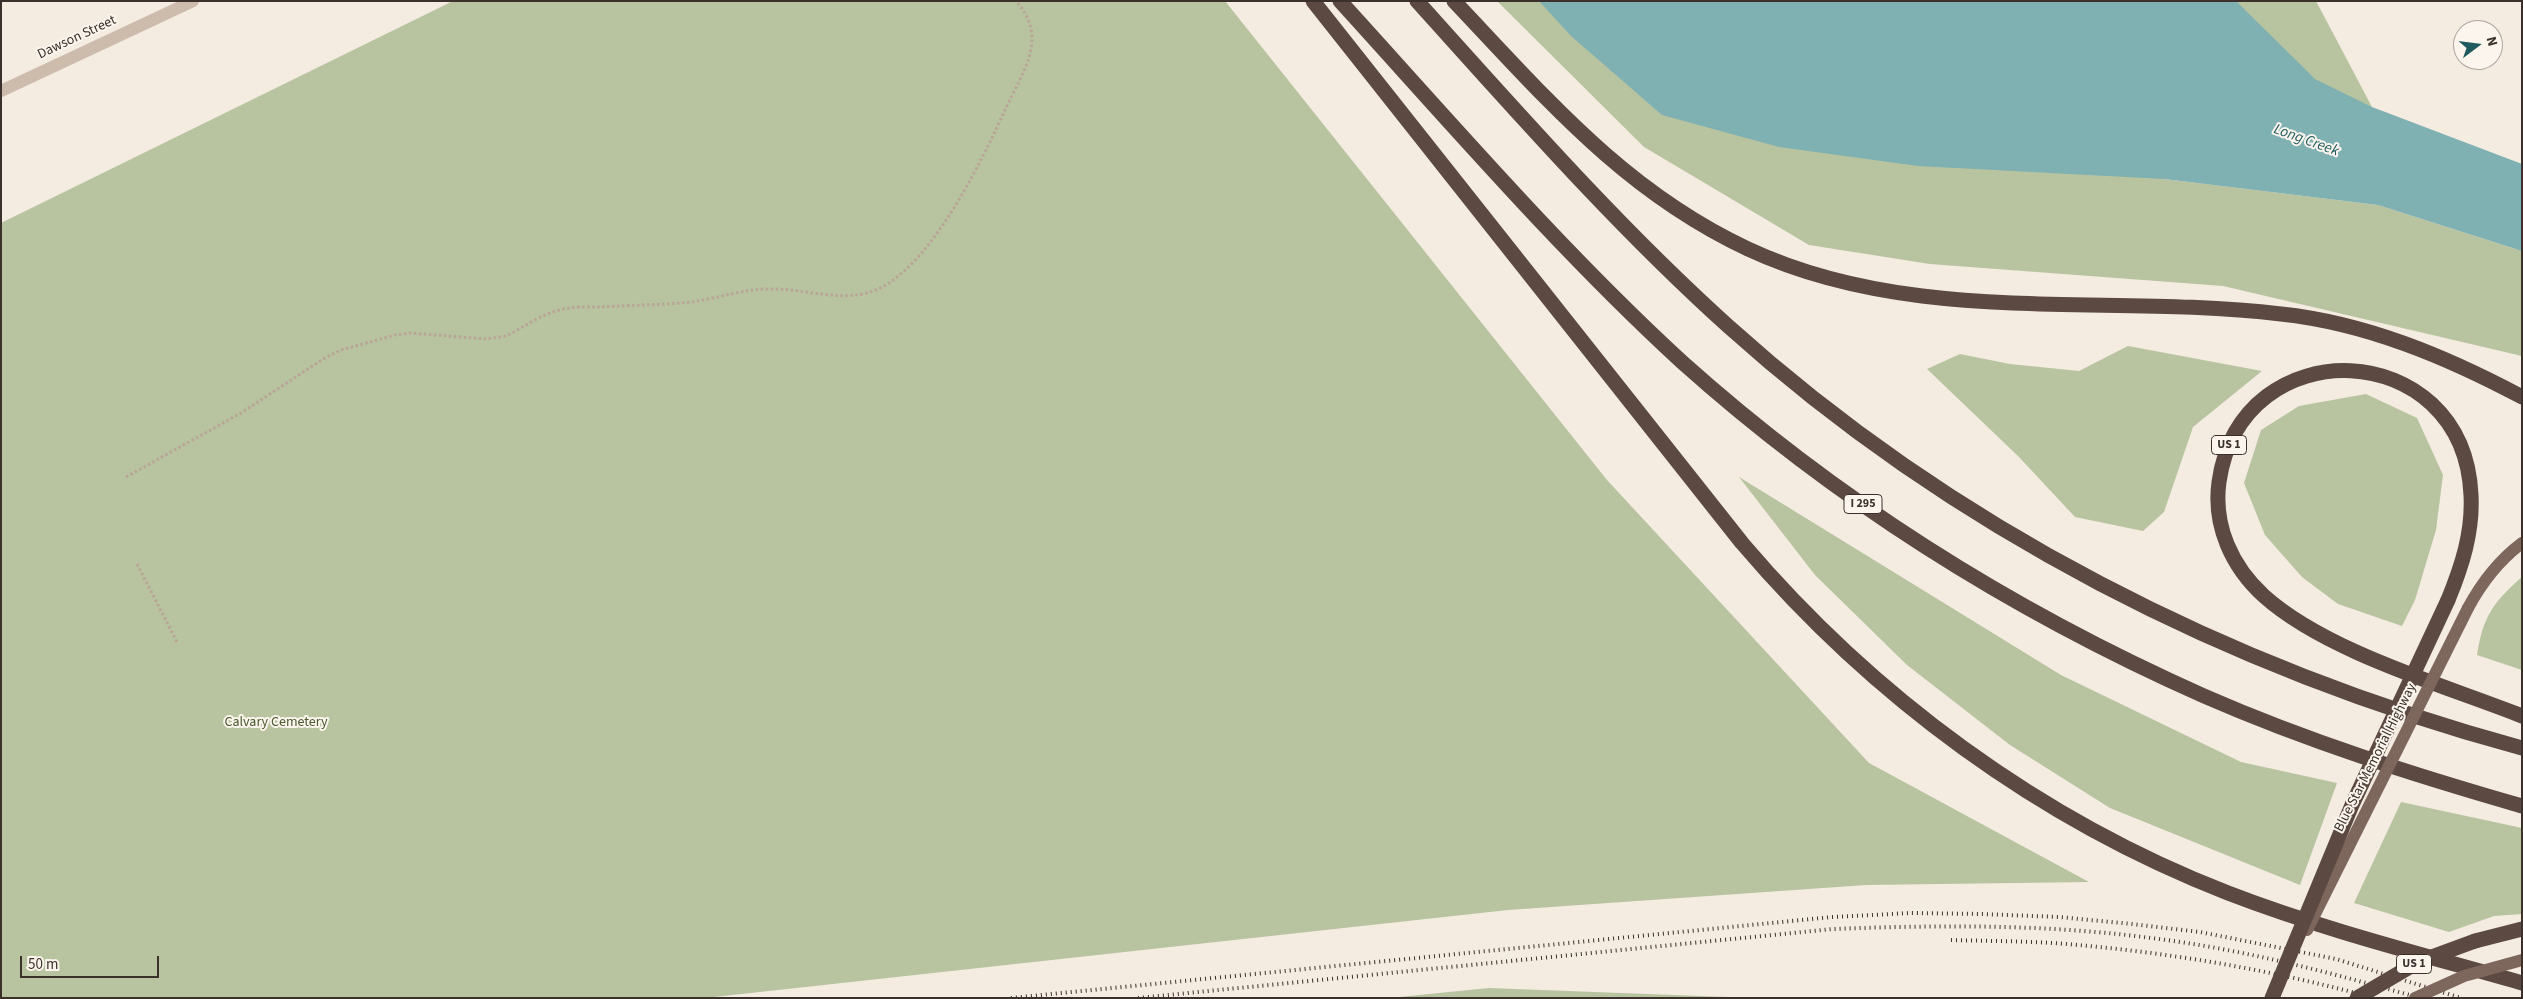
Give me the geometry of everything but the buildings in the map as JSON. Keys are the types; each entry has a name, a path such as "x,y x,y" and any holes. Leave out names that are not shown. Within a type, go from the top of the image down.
{"highway":[{"path":"1313,1 1742,543 1807,616 1898,698 1968,752 2039,798 2105,835 2179,872 2227,892 2316,923 2522,983"},
{"name":"I 295","path":"1340,1 1536,216 1633,316 1685,364 1768,433 1906,534 1963,570 2067,629 2205,696 2328,745 2396,768 2522,806"},
{"path":"1417,1 1584,187 1681,283 1731,329 1835,416 1945,493 2062,563 2184,626 2245,653 2370,701 2522,748"},
{"path":"1454,1 1573,125 1618,167 1688,217 1720,236 1781,263 1853,285 1929,297 2238,310 2322,320 2402,342 2485,378 2522,397"},
{"name":"US 1","path":"2272,998 2352,805 2448,600 2466,548 2471,493 2465,458 2457,440 2439,412 2415,391 2383,375 2350,369 2333,370 2298,379 2282,387 2254,408 2233,437 2220,473 2218,490 2221,526 2236,565 2249,582 2283,611 2328,638 2392,666 2522,716"},
{"name":"US 1","path":"2357,998 2418,962 2475,941 2522,929"}],"main road":[{"name":"Blue Star Memorial Highway","path":"2272,998 2480,585 2494,568 2522,543"},
{"path":"2415,998 2464,976 2522,960"}],"street":[{"name":"Dawson Street","path":"1,91 193,1"}],"path":[{"path":"126,477 241,413 323,359 360,343 410,333 486,339 496,338 506,336 561,309 680,303 773,289 843,296 862,294 882,287 892,281 928,248 951,211 1004,112 1033,50 1033,35 1030,23 1023,9 1016,1"},
{"path":"137,564 178,644"}],"green space":[{"name":"Calvary Cemetery","path":"453,1 1225,1 1607,480 1869,763 2089,882 1866,885 1508,910 705,998 1,998 1,223"},
{"path":"1497,1 2078,1 2164,179 2378,205 2522,251 2522,356 2223,286 1930,264 1809,245 1644,147"},
{"path":"2119,1 2316,1 2372,107"},
{"path":"2128,346 2262,371 2193,427 2164,512 2143,531 2075,517 2018,456 1927,369 1960,354 2010,364 2079,371"},
{"path":"2366,394 2417,418 2443,475 2436,530 2415,600 2402,626 2338,604 2302,577 2265,535 2244,483 2261,430 2299,406"},
{"path":"1739,477 2061,675 2241,762 2337,783 2300,885 2110,808 2010,745 1907,665 1815,575"},
{"path":"2522,577 2522,670 2477,655 2482,630 2491,611 2504,594"},
{"path":"2401,802 2522,828 2522,914 2494,916 2449,932 2354,903"},
{"path":"1489,988 1754,998 1389,998"}],"water":[{"name":"Long Creek","path":"1539,1 2236,1 2315,79 2372,107 2522,164 2522,251 2378,205 2164,179 1918,166 1779,147 1662,115 1571,36"}],"railway":[{"path":"1011,998 1832,917 1910,913 2059,917 2200,932 2336,959 2461,998"},
{"path":"1138,998 1833,929 1952,926 2032,928 2111,933 2219,948 2287,963 2420,998"},
{"path":"1951,940 2053,943 2175,956 2295,978 2374,998"}]}
